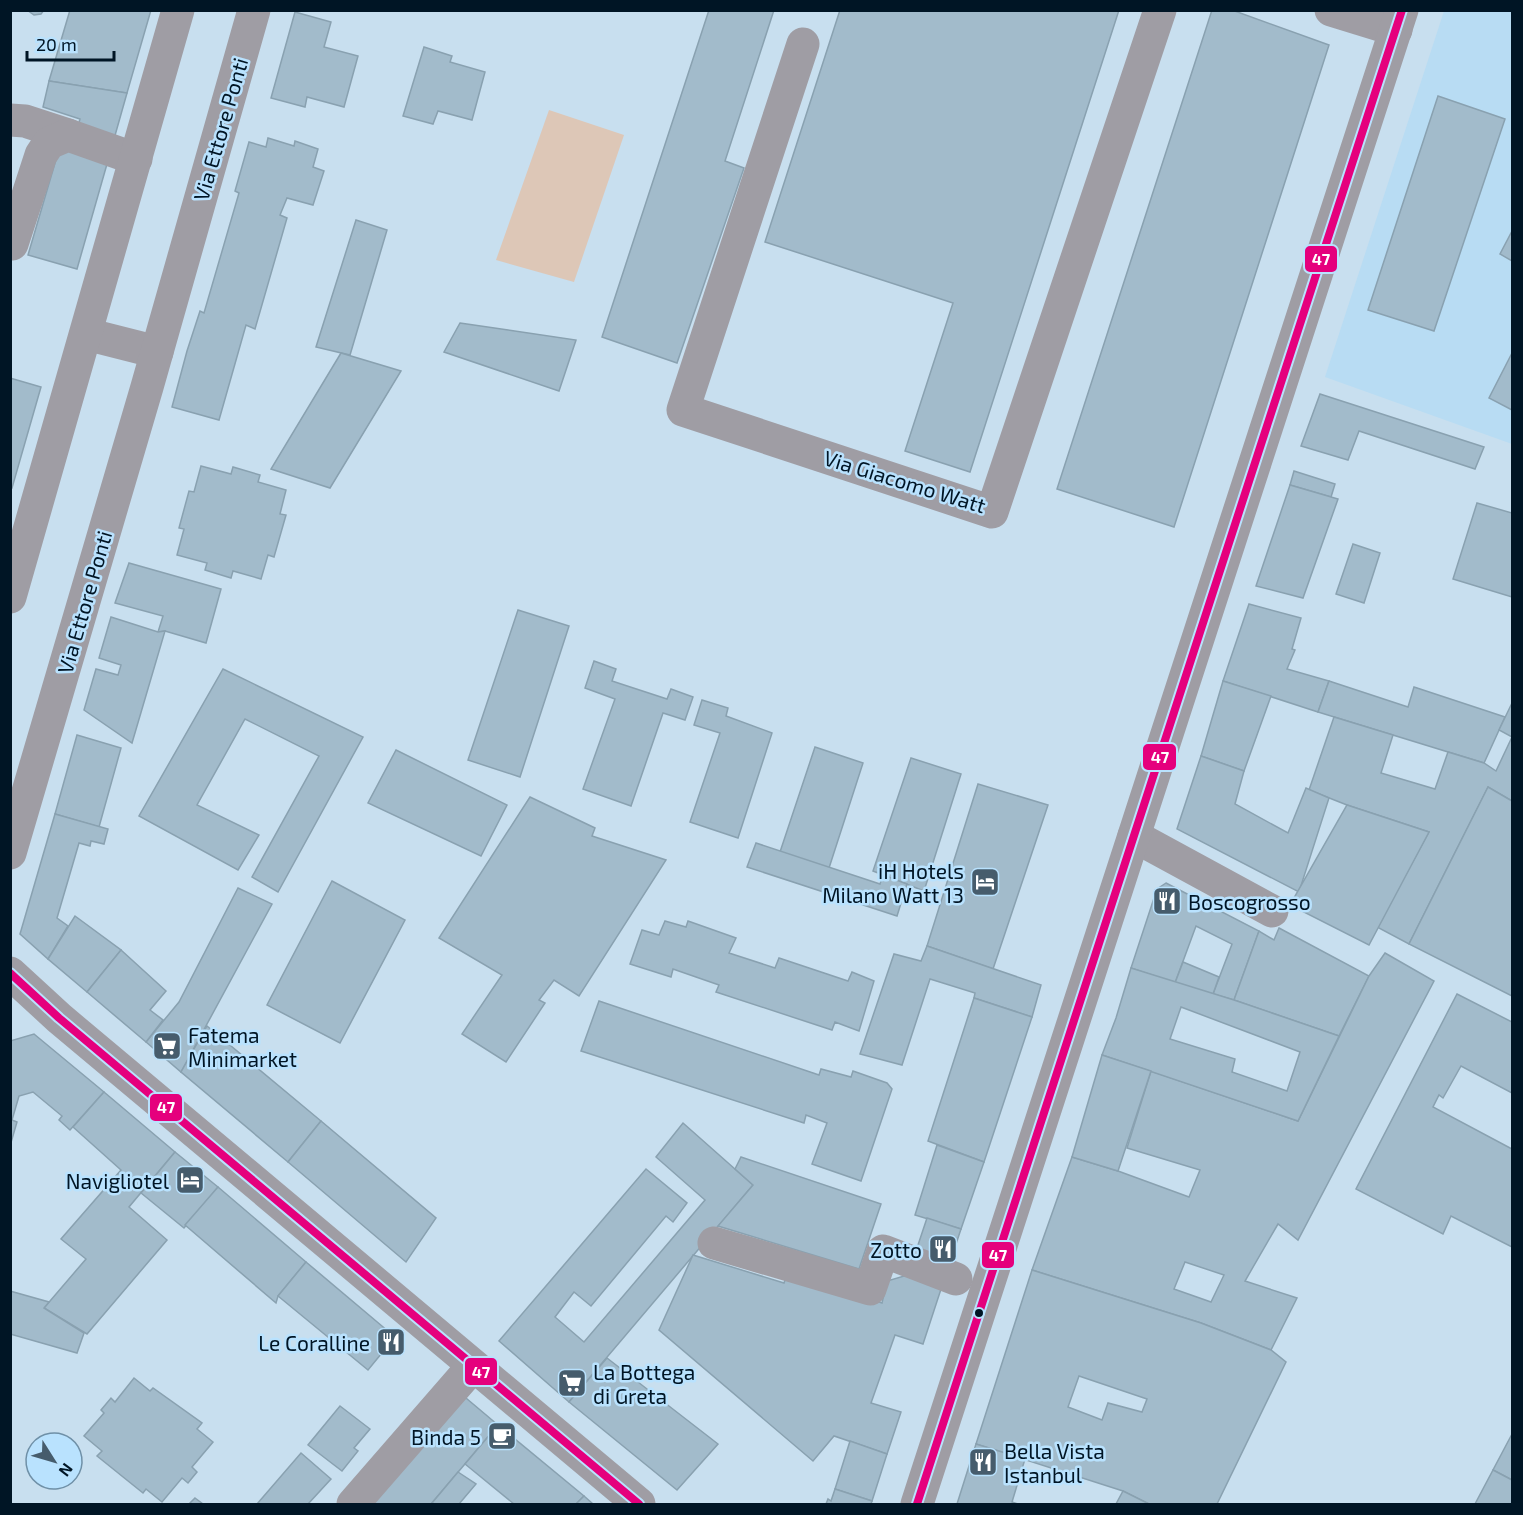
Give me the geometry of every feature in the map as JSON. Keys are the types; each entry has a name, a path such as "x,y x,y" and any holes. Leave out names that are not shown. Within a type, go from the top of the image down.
{"street":[{"path":"10,597 178,10"},
{"name":"Via Ettore Ponti","path":"10,853 157,352 254,10"},
{"name":"Via Giacomo Watt","path":"803,44 684,410 992,512 1160,10"},
{"path":"916,1504 1399,20 1331,10"},
{"path":"10,120 25,121 136,159"},
{"path":"12,244 41,155 49,143 68,135"},
{"path":"86,333 157,352"},
{"path":"1134,836 1272,911"},
{"path":"10,973 59,1018 639,1504"},
{"path":"10,1008 30,1009 59,1018"},
{"path":"714,1243 870,1289 883,1251 956,1279"},
{"path":"353,1504 473,1366"}],"shaded area":[{"path":"1444,11 1512,11 1512,444 1325,377"},
{"path":"549,110 624,135 574,282 496,260"}],"building":[{"path":"27,10 44,10 41,14 34,15"},
{"path":"70,10 151,10 127,93 49,81"},
{"path":"709,10 774,10 725,161 744,168 677,363 602,337"},
{"path":"840,10 1119,10 970,472 905,451 953,303 765,242"},
{"path":"1212,10 1232,10 1329,45 1174,527 1057,489"},
{"path":"295,12 331,22 324,47 358,56 344,107 307,97 305,107 271,98"},
{"path":"424,47 452,56 450,62 485,72 472,120 438,111 433,124 403,116"},
{"path":"49,81 127,93 114,139 78,126 80,119 43,107"},
{"path":"1438,96 1505,119 1434,331 1368,310"},
{"path":"268,138 294,146 295,141 318,149 313,167 324,171 313,205 287,198 280,215 287,218 255,329 246,325 219,420 172,407 200,311 204,313 239,193 235,191 249,142 266,147"},
{"path":"60,146 109,157 77,269 28,255"},
{"path":"356,220 387,230 350,355 316,347"},
{"path":"1512,231 1512,261 1500,254"},
{"path":"460,323 576,340 559,391 444,352"},
{"path":"341,353 401,371 330,488 271,469"},
{"path":"1512,353 1512,410 1489,398"},
{"path":"10,378 41,387 12,488 10,487"},
{"path":"1320,394 1484,447 1475,469 1359,431 1348,460 1301,446"},
{"path":"201,466 231,474 233,467 260,475 258,482 286,490 280,514 286,515 274,557 268,555 261,579 233,571 231,578 205,570 207,563 177,555 184,529 179,528 189,491 194,492"},
{"path":"1294,471 1335,484 1331,497 1290,485"},
{"path":"1290,485 1338,499 1303,598 1256,586"},
{"path":"1477,503 1512,513 1512,597 1453,579"},
{"path":"1353,544 1380,553 1364,603 1336,594"},
{"path":"129,563 221,589 206,643 165,631 158,632 163,616 115,603"},
{"path":"1249,604 1301,618 1292,649 1295,650 1287,669 1329,681 1318,712 1223,681"},
{"path":"518,610 569,626 520,777 468,760"},
{"path":"111,617 158,632 165,631 132,743 84,710 96,669 118,675 121,665 99,658"},
{"path":"594,661 616,669 612,681 667,699 671,689 693,697 685,720 663,713 631,806 583,789 615,699 585,688"},
{"path":"223,669 363,737 278,892 252,877 319,756 245,719 197,805 259,835 238,870 139,816"},
{"path":"1223,681 1271,696 1244,771 1201,756"},
{"path":"1329,681 1408,707 1414,687 1505,717 1484,763 1318,712"},
{"path":"702,700 728,708 726,716 772,733 738,838 690,822 720,733 694,725"},
{"path":"1512,703 1512,737 1499,730"},
{"path":"1334,717 1393,735 1381,773 1435,789 1448,752 1484,763 1496,771 1512,737 1512,801 1488,787 1409,944 1377,927 1429,832 1309,790"},
{"path":"77,735 121,748 99,827 55,814"},
{"path":"815,747 863,763 829,868 780,852"},
{"path":"396,750 507,805 481,856 368,803"},
{"path":"1201,756 1244,771 1235,804 1288,833 1306,788 1329,798 1299,892 1177,829"},
{"path":"911,758 961,774 924,891 873,871"},
{"name":"iH Hotels Milano Watt 13","path":"978,784 1048,805 993,969 927,946"},
{"path":"1488,787 1512,801 1512,996 1409,944"},
{"path":"530,797 595,828 592,836 666,860 579,996 554,980 539,1000 545,1003 506,1062 462,1034 502,975 439,938"},
{"path":"1347,805 1429,832 1369,945 1290,905"},
{"path":"55,814 108,829 104,844 91,841 90,846 79,843 57,918 68,926 48,959 20,934"},
{"path":"756,843 880,884 883,875 907,884 897,916 747,867"},
{"path":"332,881 405,920 340,1043 267,1005"},
{"path":"1166,883 1259,931 1234,1000 1213,994 1232,944 1196,926 1175,983 1131,968 1157,889"},
{"path":"238,888 272,904 181,1072 146,1042 179,1002"},
{"path":"75,916 121,950 87,992 48,959"},
{"path":"665,921 686,927 688,921 736,938 729,953 775,968 779,958 848,981 852,972 874,981 859,1031 835,1022 832,1030 716,992 719,985 673,969 671,977 630,964 642,930 659,935"},
{"path":"1279,928 1369,976 1339,1036 1234,1000 1259,931 1274,940"},
{"path":"927,946 1041,985 1032,1017 974,998 975,993 930,979 902,1065 860,1054 894,954 921,961"},
{"path":"121,950 166,991 150,1010 163,1020 146,1042 87,992"},
{"path":"1385,953 1434,981 1298,1240 1278,1224 1245,1281 1297,1298 1271,1350 1201,1323 1032,1270 1072,1157 1189,1197 1200,1170 1127,1148 1151,1071 1298,1121 1369,976","holes":["1185,1262 1224,1275 1211,1302 1174,1289"]},
{"path":"1183,962 1219,977 1213,994 1175,983"},
{"path":"1131,968 1339,1036 1298,1121 1102,1055","holes":["1181,1007 1300,1052 1287,1091 1232,1072 1235,1059 1170,1039"]},
{"path":"1457,994 1512,1022 1512,1093 1461,1066 1443,1098 1439,1095 1433,1107 1512,1149 1512,1247 1451,1216 1443,1234 1356,1189"},
{"path":"974,998 1032,1017 984,1162 928,1141"},
{"path":"599,1001 819,1075 821,1069 851,1077 853,1071 887,1083 892,1089 861,1181 812,1164 827,1123 806,1115 804,1123 581,1051"},
{"path":"207,1026 321,1121 288,1162 181,1072"},
{"path":"34,1034 104,1092 70,1130 59,1120 62,1116 33,1092 19,1096 12,1120 17,1122 10,1146 10,1041"},
{"path":"1102,1055 1151,1071 1118,1171 1072,1157"},
{"path":"104,1092 175,1152 129,1207 167,1240 87,1334 44,1308 86,1259 61,1239 121,1170 73,1127"},
{"path":"321,1121 436,1218 406,1262 288,1162"},
{"path":"683,1123 753,1185 569,1402 499,1341 646,1169 687,1203 673,1222 666,1216 591,1306 574,1292 555,1317 584,1342 705,1200 656,1157"},
{"path":"937,1145 984,1162 961,1229 915,1215"},
{"path":"175,1152 218,1187 184,1228 141,1193"},
{"path":"741,1157 881,1204 859,1269 718,1226 753,1185 735,1169"},
{"path":"218,1187 306,1262 278,1296 276,1303 185,1225"},
{"path":"927,1218 961,1229 949,1265 915,1254"},
{"path":"693,1255 784,1283 788,1271 882,1303 887,1281 921,1271 944,1280 923,1344 895,1335 871,1403 901,1412 887,1454 834,1436 813,1461 659,1330"},
{"path":"306,1262 395,1337 368,1370 278,1296"},
{"path":"1032,1270 1201,1323 1271,1350 1286,1362 1217,1504 1149,1504 1123,1491 976,1444","holes":["1079,1376 1147,1399 1142,1412 1108,1403 1102,1420 1068,1407"]},
{"path":"10,1291 49,1302 44,1308 84,1333 77,1353 10,1334"},
{"path":"607,1358 718,1444 677,1490 569,1402"},
{"path":"134,1378 150,1391 153,1388 202,1423 197,1429 213,1442 192,1467 197,1472 188,1483 182,1478 162,1502 146,1489 143,1493 97,1456 102,1451 84,1436 104,1413 101,1410 111,1398 115,1402"},
{"path":"460,1393 498,1425 431,1504 363,1504"},
{"path":"340,1406 370,1429 354,1448 358,1451 342,1471 308,1445"},
{"path":"498,1425 584,1496 576,1504 514,1504 465,1464"},
{"path":"1512,1434 1512,1480 1493,1470"},
{"path":"850,1441 887,1454 872,1501 835,1489"},
{"path":"976,1444 1025,1459 1012,1502 1018,1504 957,1504"},
{"path":"301,1453 331,1479 308,1504 257,1504"},
{"path":"1493,1470 1512,1480 1512,1504 1475,1504"},
{"path":"458,1472 476,1484 459,1504 432,1503"},
{"path":"835,1489 872,1501 871,1504 826,1504 828,1499 831,1501"},
{"path":"1123,1491 1149,1504 1116,1504"},
{"path":"584,1496 593,1504 576,1504"},
{"path":"195,1498 203,1504 189,1504"}],"transit line":[{"name":"47","path":"917,1504 1402,10"},
{"name":"47","path":"10,973 59,1018 639,1504"}],"place":[{"name":"iH Hotels Milano Watt 13","path":"985,882"},
{"name":"Boscogrosso","path":"1167,901"},
{"name":"Fatema Minimarket","path":"167,1046"},
{"name":"Navigliotel","path":"190,1180"},
{"name":"Zotto","path":"943,1249"},
{"name":"Le Coralline","path":"391,1342"},
{"name":"La Bottega di Greta","path":"572,1383"},
{"name":"Binda 5","path":"502,1436"},
{"name":"Bella Vista Istanbul","path":"983,1462"}]}
